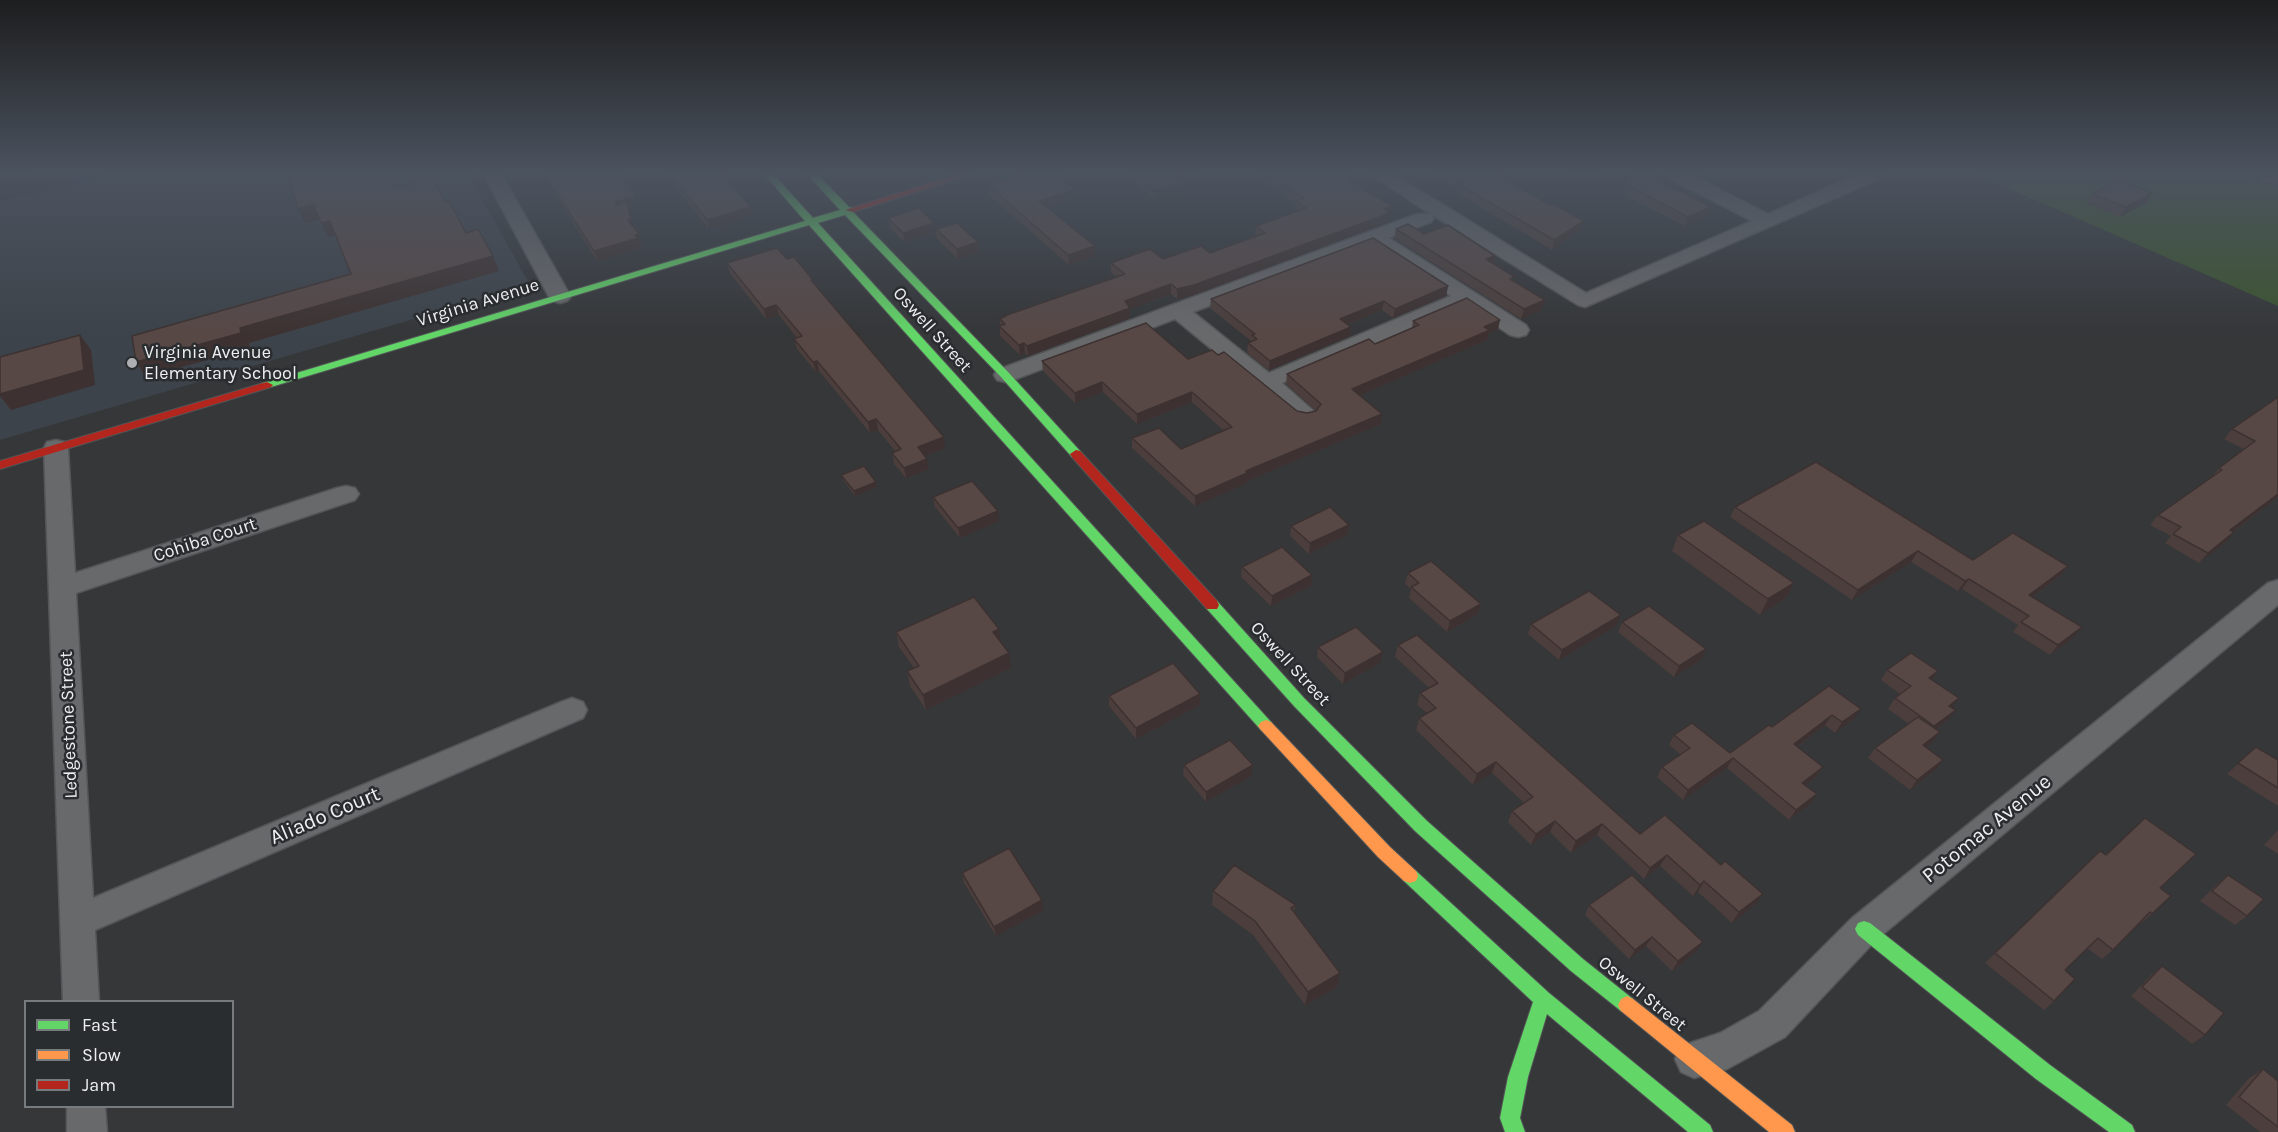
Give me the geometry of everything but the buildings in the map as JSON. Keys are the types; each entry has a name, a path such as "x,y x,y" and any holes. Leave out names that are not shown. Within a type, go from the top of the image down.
{"main road":[{"name":"Virginia Avenue","path":"0,465 788,228"},
{"name":"Oswell Street","path":"816,228 1263,723 1384,852 1543,999 1702,1132"},
{"name":"Oswell Street","path":"862,228 1005,375 1299,702 1421,826 1577,964 1785,1132"},
{"path":"1013,447 1087,505"},
{"path":"1148,556 1154,559 1169,558"},
{"path":"1864,929 2043,1072 2125,1132"},
{"path":"1515,1132 1510,1118 1518,1077 1543,999"}],"street":[{"path":"522,228 560,297"},
{"path":"1005,375 1398,228"},
{"path":"1466,228 1585,301 1751,228"},
{"path":"1374,237 1518,330"},
{"path":"1266,382 1467,297"},
{"path":"1179,310 1305,414"},
{"name":"Ledgestone Street","path":"56,448 81,1000"},
{"name":"Cohiba Court","path":"63,587 346,494"},
{"name":"Potomac Avenue","path":"1694,1059 1728,1050 1772,1024 1864,929 2278,590"},
{"name":"Aliado Court","path":"78,921 572,710"},
{"path":"86,1108 87,1132"}],"shaded area":[{"name":"Virginia Avenue Elementary School","path":"0,228 498,228 530,285 0,440"}],"green space":[{"path":"2099,228 2278,228 2278,306"}],"traffic: fast":[{"path":"267,385 791,228"},
{"path":"817,228 1266,726"},
{"path":"863,228 1005,375 1076,454"},
{"path":"1212,605 1299,702 1421,826 1577,965 1627,1005"},
{"path":"1410,876 1543,999 1703,1132"},
{"path":"1864,929 2043,1072 2125,1132"},
{"path":"1515,1132 1510,1118 1518,1077 1543,999"}],"traffic: slow":[{"path":"1266,726 1384,852 1410,876"},
{"path":"1627,1005 1785,1132"}],"traffic: jam":[{"path":"0,465 267,385"},
{"path":"1076,454 1212,605"}],"place":[{"name":"Virginia Avenue Elementary School","path":"132,363"}]}
